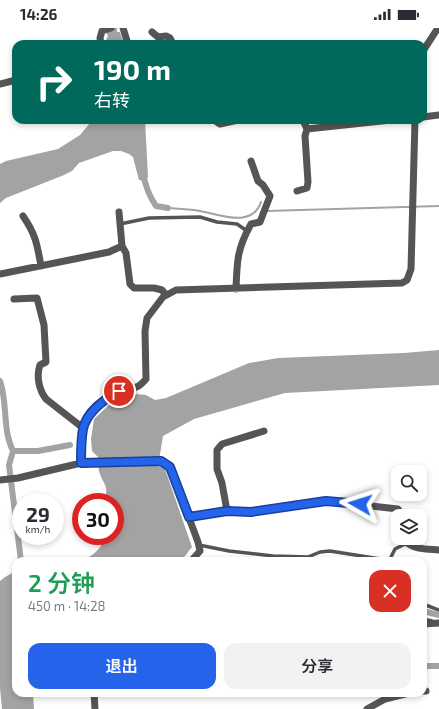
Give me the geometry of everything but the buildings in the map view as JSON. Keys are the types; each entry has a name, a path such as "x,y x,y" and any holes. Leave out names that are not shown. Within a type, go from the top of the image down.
{"street":[{"path":"100,40 102,31 111,28"},
{"path":"123,28 127,40"},
{"path":"427,45 438,28"},
{"path":"152,32 158,37 166,36 171,40"},
{"path":"430,40 439,40"},
{"path":"0,84 12,81"},
{"path":"427,116 439,115"},
{"path":"297,191 307,188 308,182 305,136 306,129 304,124"},
{"path":"306,129 353,124"},
{"path":"81,463 83,428 88,417 106,398 119,391 139,387 146,379 145,331 147,318 163,297 176,290 402,283 407,280 411,269 415,124"},
{"path":"236,289 237,258 240,244 251,224 260,222 270,196 263,185 258,181 251,161"},
{"path":"119,212 122,246 126,253 130,284 134,288 162,290 166,296"},
{"path":"23,216 36,239 41,266"},
{"path":"0,274 109,252 122,246"},
{"path":"14,299 38,298 44,325 46,362 40,365 37,372 42,393 46,399 83,428"},
{"path":"227,511 222,483 217,469 218,450 222,444 264,431"},
{"path":"0,480 18,478 81,463 161,461 170,467 189,517 200,551 195,557"},
{"path":"189,517 227,511 251,512 326,501 398,509"},
{"path":"409,545 424,549 439,550"},
{"path":"427,624 439,623"},
{"path":"94,697 95,709"},
{"path":"367,709 385,697"}],"lane":[{"path":"120,224 149,218 200,217 217,222 237,224 247,231"},
{"path":"391,557 395,550 401,545"},
{"path":"199,546 273,556 308,557 320,552 330,551 368,557"},
{"path":"427,606 439,610"},
{"path":"427,620 439,623"}],"shaded area":[{"path":"104,28 117,28 117,32 120,32 123,40 106,40 108,36"},
{"path":"89,124 145,124 148,177 144,181 139,180 133,157 121,151 113,151 79,163 72,171 6,198 0,203 0,164 6,161 58,149 80,135"},
{"path":"439,350 439,385 285,393 194,419 163,436 158,466 165,469 192,547 184,557 88,557 101,545 124,545 124,493 106,493 106,488 99,471 98,457 92,451 91,439 94,419 111,403 136,394 146,395 155,400 166,398 249,363 278,358 404,353"},
{"path":"12,573 12,697 33,697 34,709 2,709 0,688 0,581"}],"waterway":[{"path":"143,173 151,198 156,206 168,208"},
{"path":"168,208 196,210 225,217 243,218 257,210 261,202"},
{"path":"266,211 439,206"},
{"path":"0,381 4,398 7,434 13,451 38,451 70,445"},
{"path":"13,451 9,465 20,557"},
{"path":"427,612 439,615"},
{"path":"427,666 439,666"}],"route":[{"path":"119,391 106,398 88,417 83,428 81,463 161,461 170,467 189,517 227,511 251,512 326,501 360,504"}]}
